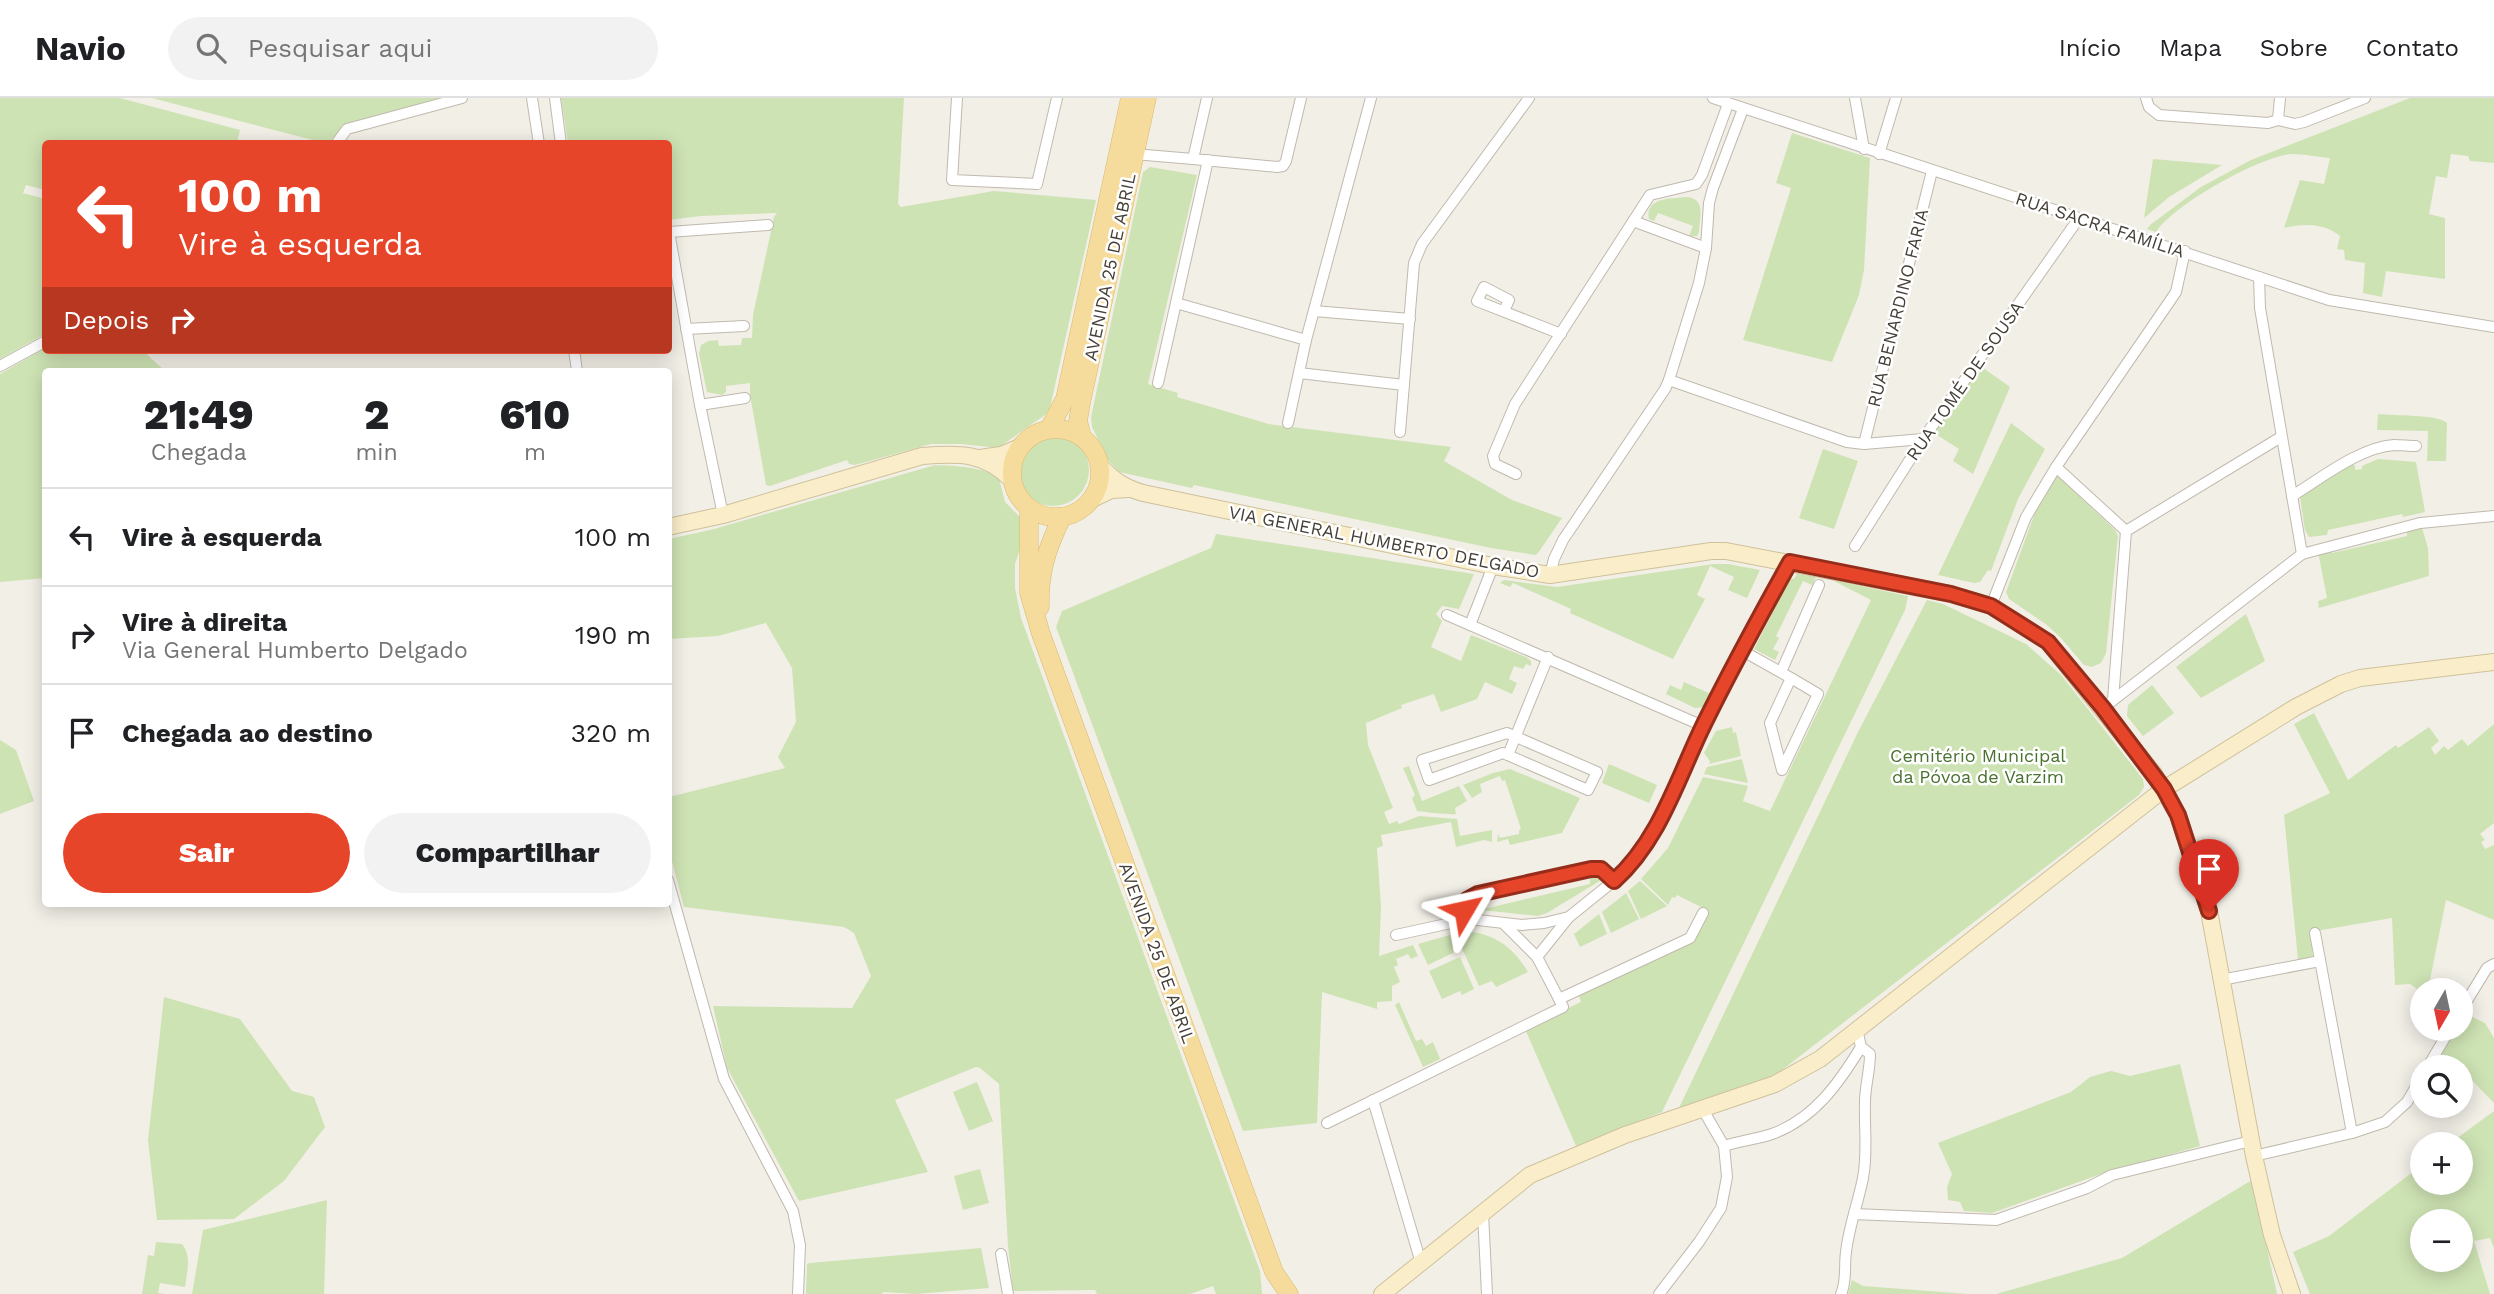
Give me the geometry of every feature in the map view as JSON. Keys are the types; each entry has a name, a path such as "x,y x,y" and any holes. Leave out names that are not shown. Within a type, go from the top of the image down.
{"main road":[{"name":"AVENIDA 25 DE ABRIL","path":"1049,429 1065,399 1130,98"},
{"name":"AVENIDA 25 DE ABRIL","path":"1100,466 1090,445 1082,437 1078,421 1147,98"},
{"path":"979,458 1000,455 1020,447 1038,432 1049,429 1060,429 1082,437"},
{"path":"1020,447 1011,468 1015,491 1029,509 1040,514 1062,517 1074,514 1092,499 1097,489 1100,466"},
{"path":"672,526 723,515 922,456 955,454 979,458 999,467 1012,480"},
{"name":"VIA GENERAL HUMBERTO DELGADO","path":"1100,466 1111,479 1129,489 1493,566 1550,575 1711,551 1790,562 1951,594 1991,606 2048,642 2108,704 2178,815 2209,911 2253,1149 2272,1235 2292,1294"},
{"name":"VIA GENERAL HUMBERTO DELGADO","path":"1092,499 1111,491 1129,489"},
{"name":"AVENIDA 25 DE ABRIL","path":"1029,509 1029,593 1041,634 1274,1272 1289,1294"},
{"name":"AVENIDA 25 DE ABRIL","path":"1041,634 1040,590 1044,561 1048,545 1062,517"},
{"path":"1382,1294 1530,1175 1625,1135 1775,1084 1820,1059 2164,789 2280,716 2341,684 2376,675 2494,662"},
{"name":"AVENIDA 25 DE ABRIL","path":"1274,1272 1274,1294"}],"street":[{"path":"339,140 347,129 462,98"},
{"path":"532,98 538,140"},
{"path":"555,98 560,140"},
{"path":"957,98 952,180 1037,184 1056,98"},
{"path":"1193,159 1208,98"},
{"path":"1134,154 1283,166 1301,98"},
{"path":"1288,423 1306,340 1370,98"},
{"path":"1401,432 1414,262 1422,244 1528,98"},
{"name":"RUA SACRA FAMÍLIA","path":"1713,98 2329,300 2494,327"},
{"path":"1855,98 1864,149"},
{"path":"1879,154 1896,98"},
{"path":"2147,98 2149,107 2159,115 2268,123 2278,120 2295,124 2365,98"},
{"path":"2278,120 2280,98"},
{"path":"1699,180 1728,104"},
{"path":"1550,575 1563,540 1669,380 1699,283 1706,248 1709,203 1743,109"},
{"path":"1158,383 1208,160"},
{"name":"RUA BENARDINO FARIA","path":"1864,444 1932,171"},
{"path":"1517,474 1495,464 1493,456 1515,404 1650,195 1699,180 1715,184"},
{"name":"RUA TOMÉ DE SOUSA","path":"1855,546 1923,439 2079,218"},
{"path":"1633,221 1706,248"},
{"path":"672,232 768,225"},
{"path":"672,249 723,515"},
{"path":"1991,606 2026,517 2056,467 2176,292 2185,251"},
{"path":"2259,277 2260,308 2302,554"},
{"path":"1176,303 1306,340"},
{"path":"1314,311 1409,319"},
{"path":"1504,311 1561,334"},
{"path":"686,329 744,326"},
{"path":"0,366 42,343"},
{"path":"1299,373 1404,385"},
{"path":"1669,380 1847,443 1923,439"},
{"path":"700,405 746,398"},
{"path":"2126,531 2281,437"},
{"path":"2292,496 2348,461 2393,445 2416,446"},
{"path":"2056,467 2126,531"},
{"path":"2108,704 2302,554 2420,523 2494,516"},
{"path":"2108,704 2126,531"},
{"path":"1537,957 1569,917 1626,871 1652,835 1741,650 1790,562"},
{"path":"1470,625 1493,566"},
{"path":"1741,650 1786,675 1818,694 1782,770 1770,723 1786,675 1819,585"},
{"path":"1447,615 1703,726"},
{"path":"1508,755 1548,657"},
{"path":"1507,733 1516,736 1597,772 1588,790 1503,753 1429,780 1422,760 1507,733"},
{"path":"1467,919 1464,910 1467,900 1478,894 1591,869 1601,869 1614,881"},
{"path":"672,894 724,1079 793,1211 800,1245 798,1294"},
{"path":"1559,999 1690,938 1703,913"},
{"path":"1396,935 1467,919 1504,924 1544,923 1569,917"},
{"path":"1327,1123 1563,1007 1537,957 1504,924"},
{"path":"2315,933 2351,1133"},
{"path":"2221,980 2320,961"},
{"path":"2473,991 2487,968 2494,964"},
{"path":"1841,1294 1844,1287 1846,1253 1864,1176 1866,1154 1865,1091 1870,1054 1861,1047 1857,1029"},
{"path":"1724,1146 1776,1133 1811,1112 1824,1101 1861,1047"},
{"path":"1854,1214 1996,1220 2087,1188 2112,1175 2351,1133 2385,1122 2410,1097"},
{"path":"1373,1100 1421,1263"},
{"path":"1659,1294 1721,1208 1727,1177 1724,1146 1702,1108"},
{"path":"1483,1213 1487,1294"},
{"path":"1001,1254 1008,1294"}],"green space":[{"path":"0,98 120,98 240,130 238,140 42,140 42,189 26,185 23,193 42,198 42,336 0,359"},
{"path":"152,98 443,98 344,125 331,140 313,140"},
{"path":"561,98 904,98 898,204 901,207 994,191 1096,200 1050,408 1045,415 998,448 931,444 855,465 849,464 847,460 770,486 766,485 750,383 726,386 726,392 722,395 707,392 699,354 701,345 708,341 718,340 719,346 741,345 742,338 752,338 753,315 777,213 672,220 672,140 568,140"},
{"path":"2410,98 2494,98 2494,163 2470,161 2468,156 2451,154 2447,178 2436,176 2429,214 2445,218 2445,279 2386,271 2382,297 2363,293 2365,263 2345,260 2344,250 2337,249 2340,236 2314,225 2284,228 2300,180 2324,184 2330,158 2292,154 2260,163 2198,196 2165,221 2156,232 2147,229 2201,187 2251,160"},
{"path":"1792,133 1870,158 1864,270 1859,295 1832,362 1743,340 1791,188 1776,183"},
{"path":"2153,159 2222,165 2169,197 2144,218"},
{"path":"1150,167 1197,175 1148,384 1178,393 1177,397 1269,424 1451,447 1444,461 1512,500 1562,518 1538,553 1535,555 1491,548 1194,485 1192,488 1119,472 1108,460 1092,427 1091,417 1143,172"},
{"path":"1686,197 1697,201 1699,205 1701,215 1697,236 1689,236 1693,226 1658,213 1654,221 1649,219 1651,207 1660,200"},
{"path":"42,350 42,354 146,354 162,368 42,368 42,578 0,582 0,374"},
{"path":"1979,365 2010,387 1973,474 1953,461 1959,449 1934,433"},
{"path":"2378,414 2425,417 2447,423 2446,461 2427,461 2428,431 2377,430"},
{"path":"2011,423 2045,449 2018,499 1991,571 1988,570 1980,582 1974,583 1938,575"},
{"path":"1053,434 1073,440 1083,450 1089,470 1083,490 1073,500 1053,506 1033,500 1023,490 1017,470 1023,450 1033,440"},
{"path":"1823,449 1858,461 1834,529 1799,518"},
{"path":"2378,459 2416,462 2425,512 2403,517 2402,514 2328,530 2327,535 2309,537 2305,530 2300,497 2350,465 2355,465 2355,470 2362,469 2362,466"},
{"path":"935,465 976,469 999,478 1005,502 1021,518 1021,546 1015,564 1015,588 1021,618 1260,1271 1262,1294 1216,1294 1213,1286 1190,1294 1097,1294 1095,1290 1013,1291 999,1084 976,1067 895,1100 928,1172 799,1201 727,1068 713,1006 852,1008 871,976 854,933 844,927 684,907 672,861 672,796 785,768 778,757 796,722 792,668 766,623 718,636 672,639 672,538 714,529"},
{"path":"2055,476 2115,530 2118,536 2106,653 2101,663 2092,667 2084,665 2061,638 2009,599 2006,592 2036,510"},
{"path":"2422,528 2428,548 2429,576 2319,608 2318,601 2327,598 2318,552 2330,549 2332,553 2407,536 2407,531"},
{"path":"1216,534 1474,574 1459,609 1442,606 1436,614 1442,621 1431,647 1461,661 1471,635 1531,661 1531,666 1526,664 1523,669 1514,666 1509,679 1517,683 1512,694 1485,682 1477,699 1441,712 1434,694 1401,705 1402,708 1366,723 1368,745 1393,808 1384,812 1389,824 1397,821 1399,824 1419,816 1457,819 1460,836 1492,830 1492,842 1484,840 1456,847 1451,822 1381,835 1383,846 1377,848 1381,907 1379,956 1413,945 1418,956 1411,959 1408,954 1396,959 1398,965 1394,967 1400,982 1392,986 1392,1001 1377,1002 1377,1009 1322,992 1317,1123 1243,1131 1056,627 1062,611 1211,548"},
{"path":"1714,564 1760,570 1747,598 1728,590 1734,577 1710,566 1697,595 1705,599 1673,659 1570,613 1571,609 1513,583 1510,587 1500,583 1504,580 1557,587"},
{"path":"1797,574 1816,577 1812,585 1803,581 1776,636 1779,638 1773,649 1779,652 1775,660 1754,649 1790,578 1794,579"},
{"path":"1832,580 1908,596 1905,610 1662,1112 1576,1146 1525,1029 1581,1002 1578,993 1694,940 1709,911 1677,895 1672,897 1668,905 1641,879 1668,848 1703,777 1748,786 1743,801 1770,811 1871,600"},
{"name":"Cemitério Municipal da Póvoa de Varzim","path":"1927,600 1943,604 2026,644 2061,675 2143,779 2144,787 2139,795 1765,1083 1678,1110 1858,732"},
{"path":"2246,614 2265,661 2201,698 2176,667"},
{"path":"1684,682 1711,694 1704,707 1695,708 1666,694 1670,685 1681,690"},
{"path":"2152,685 2174,713 2143,736 2127,716 2128,705"},
{"path":"2314,713 2348,780 2396,745 2398,748 2429,727 2439,741 2431,748 2435,755 2444,746 2448,750 2462,739 2468,746 2494,724 2494,823 2480,834 2485,840 2481,842 2485,849 2494,845 2494,920 2446,900 2430,978 2410,978 2410,984 2395,985 2392,918 2310,932 2313,958 2298,960 2284,815 2330,793 2294,724"},
{"path":"1732,727 1733,733 1736,732 1741,756 1709,764 1710,761 1704,753 1716,731"},
{"path":"0,740 16,750 34,801 0,814"},
{"path":"1742,759 1748,783 1704,774 1707,767"},
{"path":"1609,764 1657,785 1649,803 1602,783"},
{"path":"1409,766 1422,801 1459,786 1467,801 1455,808 1456,814 1417,811 1412,798 1415,795 1403,768"},
{"path":"1510,769 1580,798 1562,833 1510,845 1508,839 1497,842 1498,834 1500,838 1519,834 1521,829 1505,780 1502,781 1500,776 1480,784 1482,792 1472,798 1463,785"},
{"path":"1601,874 1603,879 1538,916 1471,909 1472,904 1482,902 1484,909 1590,884 1590,876"},
{"path":"1640,881 1667,906 1641,919 1628,891"},
{"path":"1626,893 1639,919 1611,933 1602,912"},
{"path":"1599,914 1607,934 1580,947 1574,934"},
{"path":"1466,931 1486,935 1502,943 1516,955 1528,972 1496,987 1492,981 1479,986 1456,935"},
{"path":"1450,935 1457,951 1428,965 1418,944"},
{"path":"1460,957 1474,989 1462,995 1460,991 1442,999 1429,971"},
{"path":"164,997 240,1019 292,1091 314,1097 325,1127 284,1181 234,1219 157,1220 148,1140"},
{"path":"1399,1002 1416,1041 1422,1039 1426,1046 1433,1042 1440,1059 1423,1067 1395,1005"},
{"path":"2473,1017 2485,1023 2494,1038 2494,1103 2473,1081 2473,1055 2442,1054 2450,1041 2473,1041"},
{"path":"2180,1064 2200,1146 2101,1174 1992,1213 1964,1211 1960,1202 1948,1200 1947,1187 1952,1174 1938,1143 2071,1092 2090,1077 2111,1071 2130,1076"},
{"path":"977,1082 993,1121 969,1131 953,1092"},
{"path":"2494,1111 2494,1248 2490,1238 2474,1241 2490,1294 2310,1294 2293,1252 2329,1236 2410,1174 2410,1195 2473,1195 2473,1132 2465,1132"},
{"path":"980,1169 989,1203 963,1210 954,1176"},
{"path":"2252,1180 2277,1294 1996,1294 2122,1258"},
{"path":"327,1200 324,1294 192,1294 203,1230"},
{"path":"156,1242 182,1244 188,1259 185,1287 160,1283 158,1293 165,1294 142,1294 148,1255 154,1256"},
{"path":"981,1248 989,1288 916,1294 806,1294 807,1264 810,1263"},
{"path":"1852,1280 1863,1286 1968,1294 1848,1294"}],"route":[{"path":"1464,910 1467,900 1478,894 1591,869 1601,869 1614,881 1626,871 1652,835 1741,650 1790,562 1951,594 1991,606 2048,642 2103,708 2164,789 2178,815 2209,911"}]}
